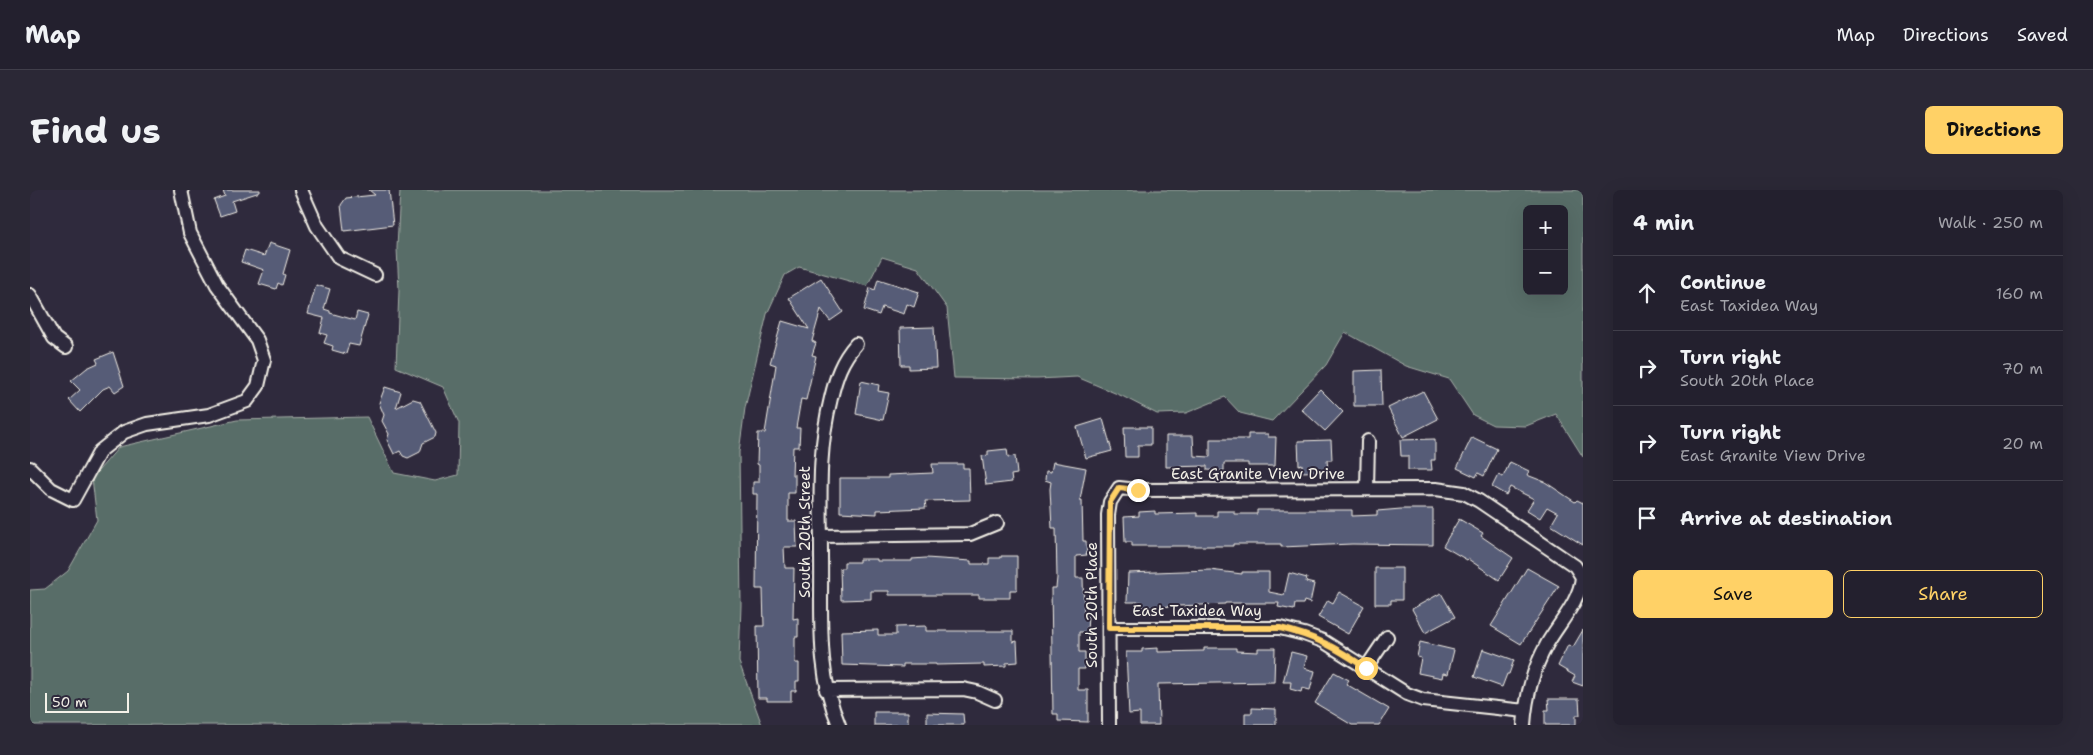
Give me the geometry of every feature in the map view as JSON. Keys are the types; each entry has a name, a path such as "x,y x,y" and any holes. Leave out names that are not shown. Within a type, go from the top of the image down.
{"street":[{"path":"30,468 50,489 73,500 100,451 124,432 147,424 209,416 248,401 258,386 264,360 257,340 217,285 190,233 181,190"},
{"path":"301,190 317,226 339,258 375,275"},
{"path":"30,295 54,338 66,347"},
{"name":"South 20th Street","path":"839,725 826,690 822,650 821,451 838,369 844,356 856,344"},
{"name":"East Granite View Drive","path":"1367,489 1368,441"},
{"name":"East Granite View Drive","path":"1119,488 1138,490 1436,489 1464,493 1479,501 1575,566 1582,577"},
{"name":"South 20th Place","path":"1109,725 1108,515 1110,502 1119,488"},
{"path":"821,536 970,534 997,522"},
{"path":"1524,725 1529,687 1538,662 1546,644 1581,589 1582,577"},
{"name":"East Taxidea Way","path":"1109,628 1280,628 1324,641 1407,694 1423,700 1525,711"},
{"path":"1366,668 1387,637"},
{"path":"826,690 963,688 995,700"}],"green space":[{"path":"400,190 1583,190 1583,457 1556,414 1526,426 1493,425 1473,415 1449,379 1406,366 1345,332 1326,365 1272,421 1240,413 1225,397 1186,413 1157,414 1122,396 1077,377 1037,379 954,378 947,308 918,268 882,257 867,286 799,267 785,275 767,314 745,408 739,452 741,605 739,662 762,725 30,725 30,590 45,589 68,571 97,520 92,478 119,447 237,420 367,417 394,473 435,481 458,475 459,423 443,387 396,367 399,290 397,248"}],"building":[{"path":"223,190 260,190 260,192 232,201 235,211 220,216 214,200 225,196"},
{"path":"369,190 389,190 393,225 344,231 341,205 346,198 375,195"},
{"path":"269,243 290,250 282,285 278,283 276,289 259,284 264,270 241,262 245,250 264,256"},
{"path":"821,278 843,312 830,321 821,309 812,341 816,343 812,355 816,356 806,400 801,399 796,428 800,428 799,447 793,447 792,475 795,475 795,493 788,493 788,521 796,521 797,547 784,547 785,568 794,568 793,619 798,618 798,637 795,637 795,663 799,663 799,681 796,681 796,691 791,691 791,701 767,701 767,698 758,698 757,626 764,626 763,589 756,589 757,494 753,494 753,482 759,482 759,465 757,464 758,433 765,433 776,365 770,363 782,321 809,329 789,298"},
{"path":"878,279 919,292 914,307 907,304 904,314 882,307 879,315 864,310 870,288 875,290"},
{"path":"316,285 330,289 324,309 330,311 330,313 355,320 357,312 368,315 359,346 349,344 346,354 332,350 333,346 324,343 327,335 320,333 324,318 308,314"},
{"path":"934,327 936,368 909,369 909,365 901,365 900,328"},
{"path":"113,352 124,386 115,392 110,386 103,389 80,412 69,400 80,390 71,381 87,368 98,363 96,359"},
{"path":"1381,370 1382,406 1354,406 1354,371"},
{"path":"861,381 879,385 878,391 889,393 883,420 856,414"},
{"path":"385,387 401,392 396,408 413,399 420,401 436,433 435,437 423,443 420,452 408,458 403,456 400,451 394,454 387,440 389,434 382,421 384,415 379,403"},
{"path":"1320,389 1343,412 1325,431 1301,409"},
{"path":"1423,391 1438,419 1403,437 1388,408"},
{"path":"1103,419 1112,451 1086,458 1077,427"},
{"path":"1124,427 1151,427 1151,445 1138,445 1138,457 1125,457"},
{"path":"1248,434 1268,434 1268,437 1276,437 1275,466 1248,466 1248,463 1224,463 1224,471 1207,470 1207,466 1166,467 1166,436 1193,436 1194,456 1210,457 1210,439 1248,439"},
{"path":"1472,437 1497,449 1484,476 1478,473 1476,477 1457,468"},
{"path":"1435,439 1435,460 1431,460 1432,470 1408,470 1408,456 1401,456 1400,440"},
{"path":"1331,440 1332,460 1327,460 1328,471 1302,472 1302,464 1299,465 1298,441"},
{"path":"1007,449 1008,457 1015,456 1017,474 1011,475 1012,482 986,485 982,456 988,455 988,451"},
{"path":"1053,462 1086,468 1080,500 1082,500 1083,541 1086,541 1087,555 1076,556 1076,578 1083,578 1084,615 1088,615 1087,632 1079,632 1079,652 1085,652 1085,669 1078,669 1078,690 1088,690 1088,722 1058,721 1058,714 1053,714 1051,588 1056,588 1057,578 1056,528 1052,528 1051,482 1045,480 1046,471 1051,472"},
{"path":"1510,462 1529,471 1527,475 1545,482 1575,502 1577,500 1583,503 1583,545 1551,525 1558,513 1547,507 1540,518 1527,510 1534,499 1510,487 1506,495 1492,487 1498,475 1503,477"},
{"path":"932,464 963,464 963,468 969,468 970,500 925,501 926,508 877,510 877,514 840,512 840,478 888,478 888,475 933,473"},
{"path":"1433,509 1433,545 1352,544 1281,547 1281,544 1233,544 1233,546 1132,546 1132,542 1125,542 1124,517 1139,516 1139,512 1155,511 1155,514 1197,513 1197,516 1217,516 1217,511 1234,511 1234,514 1257,514 1257,510 1352,510 1352,516 1377,515 1377,511"},
{"path":"1459,519 1483,533 1481,536 1513,558 1499,580 1468,559 1443,546"},
{"path":"1001,556 1017,556 1017,590 1010,590 1010,598 979,598 979,595 889,595 889,591 871,591 871,599 841,600 840,568 844,568 844,562 859,562 859,559 912,561 912,559 926,558 971,561 971,564 989,564 989,558 1001,558"},
{"path":"1375,568 1402,568 1402,600 1391,600 1391,604 1375,604"},
{"path":"1527,568 1559,586 1521,644 1491,626"},
{"path":"1210,570 1242,574 1242,572 1269,572 1269,592 1284,595 1289,573 1307,578 1306,582 1314,584 1310,603 1304,601 1303,604 1295,604 1294,610 1278,607 1279,603 1225,603 1142,607 1142,602 1127,602 1128,573"},
{"path":"1339,592 1364,606 1348,634 1318,617 1328,600 1333,603"},
{"path":"1441,593 1455,617 1425,633 1412,609"},
{"path":"926,626 926,631 1013,631 1013,642 1017,641 1018,662 1006,663 1006,666 984,667 984,664 903,664 903,667 842,665 841,631 878,630 878,635 896,635 896,627"},
{"path":"1583,630 1583,686 1572,682 1575,676 1558,666 1568,645 1573,647"},
{"path":"1420,642 1454,650 1448,674 1443,673 1442,678 1418,673 1421,658 1417,657"},
{"path":"1158,648 1158,652 1204,651 1204,648 1236,648 1236,651 1258,652 1258,648 1275,648 1274,682 1158,684 1159,725 1140,725 1140,713 1129,714 1126,652 1142,652 1142,649"},
{"path":"1483,649 1514,660 1502,687 1474,677"},
{"path":"1291,652 1307,656 1304,668 1315,671 1310,690 1302,688 1301,692 1290,689 1291,682 1283,682"},
{"path":"1334,672 1349,680 1346,684 1389,709 1379,725 1352,725 1315,703"},
{"path":"1548,699 1579,699 1580,715 1576,715 1576,725 1545,725 1545,710 1549,710"},
{"path":"1252,708 1276,709 1276,725 1245,725 1245,713 1252,713"},
{"path":"874,712 908,712 908,725 874,725"},
{"path":"927,713 963,714 964,725 927,725"}],"route":[{"path":"1138,490 1119,488 1110,502 1108,515 1109,628 1280,628 1324,641 1366,668"}]}
